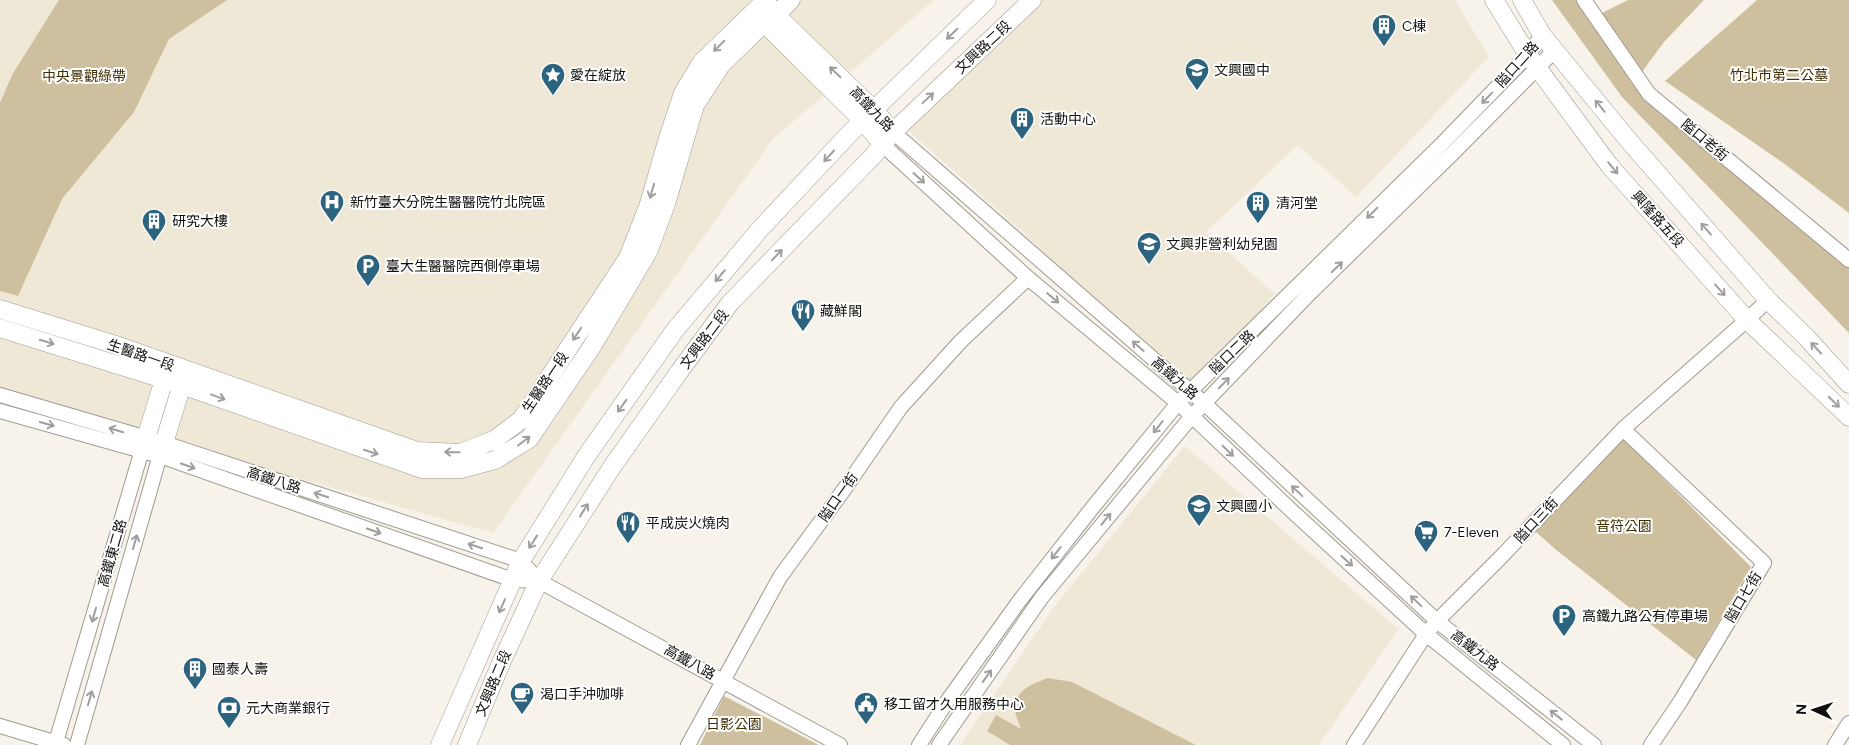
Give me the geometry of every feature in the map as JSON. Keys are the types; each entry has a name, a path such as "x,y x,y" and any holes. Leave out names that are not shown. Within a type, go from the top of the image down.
{"street":[{"name":"生醫路一段","path":"0,328 184,377 417,451 460,453 494,440 520,420 628,258 649,204 683,93 702,62 765,10 792,0"},
{"name":"文興路二段","path":"440,745 521,561 587,455 675,330 761,228 868,115 987,0"},
{"name":"文興路二段","path":"467,745 501,663 539,581 612,467 730,303 888,138 1032,0"},
{"name":"興隆路五段","path":"1494,0 1533,62 1610,165 1748,320 1849,417"},
{"name":"興隆路五段","path":"1522,0 1542,35 1629,141 1768,300 1807,338 1849,384"},
{"name":"隘口老街","path":"1584,0 1649,94 1849,260"},
{"name":"高鐵九路","path":"765,10 868,115 888,138 1028,278 1178,403 1286,506 1426,634 1563,745"},
{"name":"隘口二路","path":"939,745 1042,597 1192,416 1309,294 1451,155 1533,62 1542,35"},
{"name":"隘口二路","path":"919,745 948,700 1020,600 1099,499 1178,403 1426,160 1533,62 1555,50"},
{"name":"高鐵九路","path":"888,138 1205,404 1437,620 1594,745"},
{"name":"隘口一街","path":"688,745 780,577 843,491 901,406 961,342 1028,278"},
{"name":"隘口三街","path":"1354,745 1437,620 1501,557 1623,429 1748,320 1768,300"},
{"name":"生醫路一段","path":"0,309 116,345 167,372"},
{"name":"高鐵東二路","path":"61,744 144,445 167,372"},
{"name":"高鐵東二路","path":"77,745 184,377"},
{"name":"高鐵八路","path":"0,395 144,445"},
{"name":"高鐵八路","path":"0,411 162,450 521,561 539,581 840,745"},
{"name":"隘口七街","path":"1623,429 1764,563 1680,702 1651,745"},
{"name":"高鐵八路","path":"162,450 513,580 539,581"},
{"path":"1835,745 1849,723"},
{"path":"0,726 61,744"}],"shaded area":[{"name":"新竹臺大分院生醫醫院竹北院區","path":"0,0 934,0 773,139 493,533 0,394"},
{"name":"文興國中","path":"1033,0 1455,0 1489,57 1356,197 1298,145 1206,232 1275,294 1188,393 1026,235 902,125"},
{"name":"文興國小","path":"1185,446 1398,629 1319,745 960,745 1054,607"}],"green space":[{"name":"中央景觀綠帶","path":"59,0 227,0 169,39 134,112 62,199 18,296 0,291 0,103 12,75"},
{"path":"1552,0 1576,0 1647,99 1849,265 1849,333 1622,97"},
{"path":"1628,0 1704,0 1664,42 1636,80 1594,17"},
{"name":"竹北市第二公墓","path":"1757,0 1849,0 1849,213 1786,165 1665,81"},
{"name":"音符公園","path":"1622,437 1751,567 1696,660 1536,532"},
{"path":"1048,678 1072,682 1196,745 1010,745 987,731 996,715 1021,729 1015,711 1018,697 1026,688"},
{"name":"日影公園","path":"724,696 819,745 700,745"}],"place":[{"name":"C棟","path":"1384,47"},
{"name":"文興國中","path":"1197,91"},
{"name":"愛在綻放","path":"553,96"},
{"name":"活動中心","path":"1022,140"},
{"name":"新竹臺大分院生醫醫院竹北院區","path":"332,223"},
{"name":"清河堂","path":"1258,224"},
{"name":"研究大樓","path":"154,242"},
{"name":"文興非營利幼兒園","path":"1149,265"},
{"name":"臺大生醫醫院西側停車場","path":"368,287"},
{"name":"藏鮮閣","path":"803,332"},
{"name":"文興國小","path":"1199,527"},
{"name":"平成炭火燒肉","path":"628,544"},
{"name":"7-Eleven","path":"1426,553"},
{"name":"高鐵九路公有停車場","path":"1564,637"},
{"name":"國泰人壽","path":"195,690"},
{"name":"渴口手沖咖啡","path":"522,715"},
{"name":"移工留才久用服務中心","path":"866,725"},
{"name":"元大商業銀行","path":"229,729"}]}
